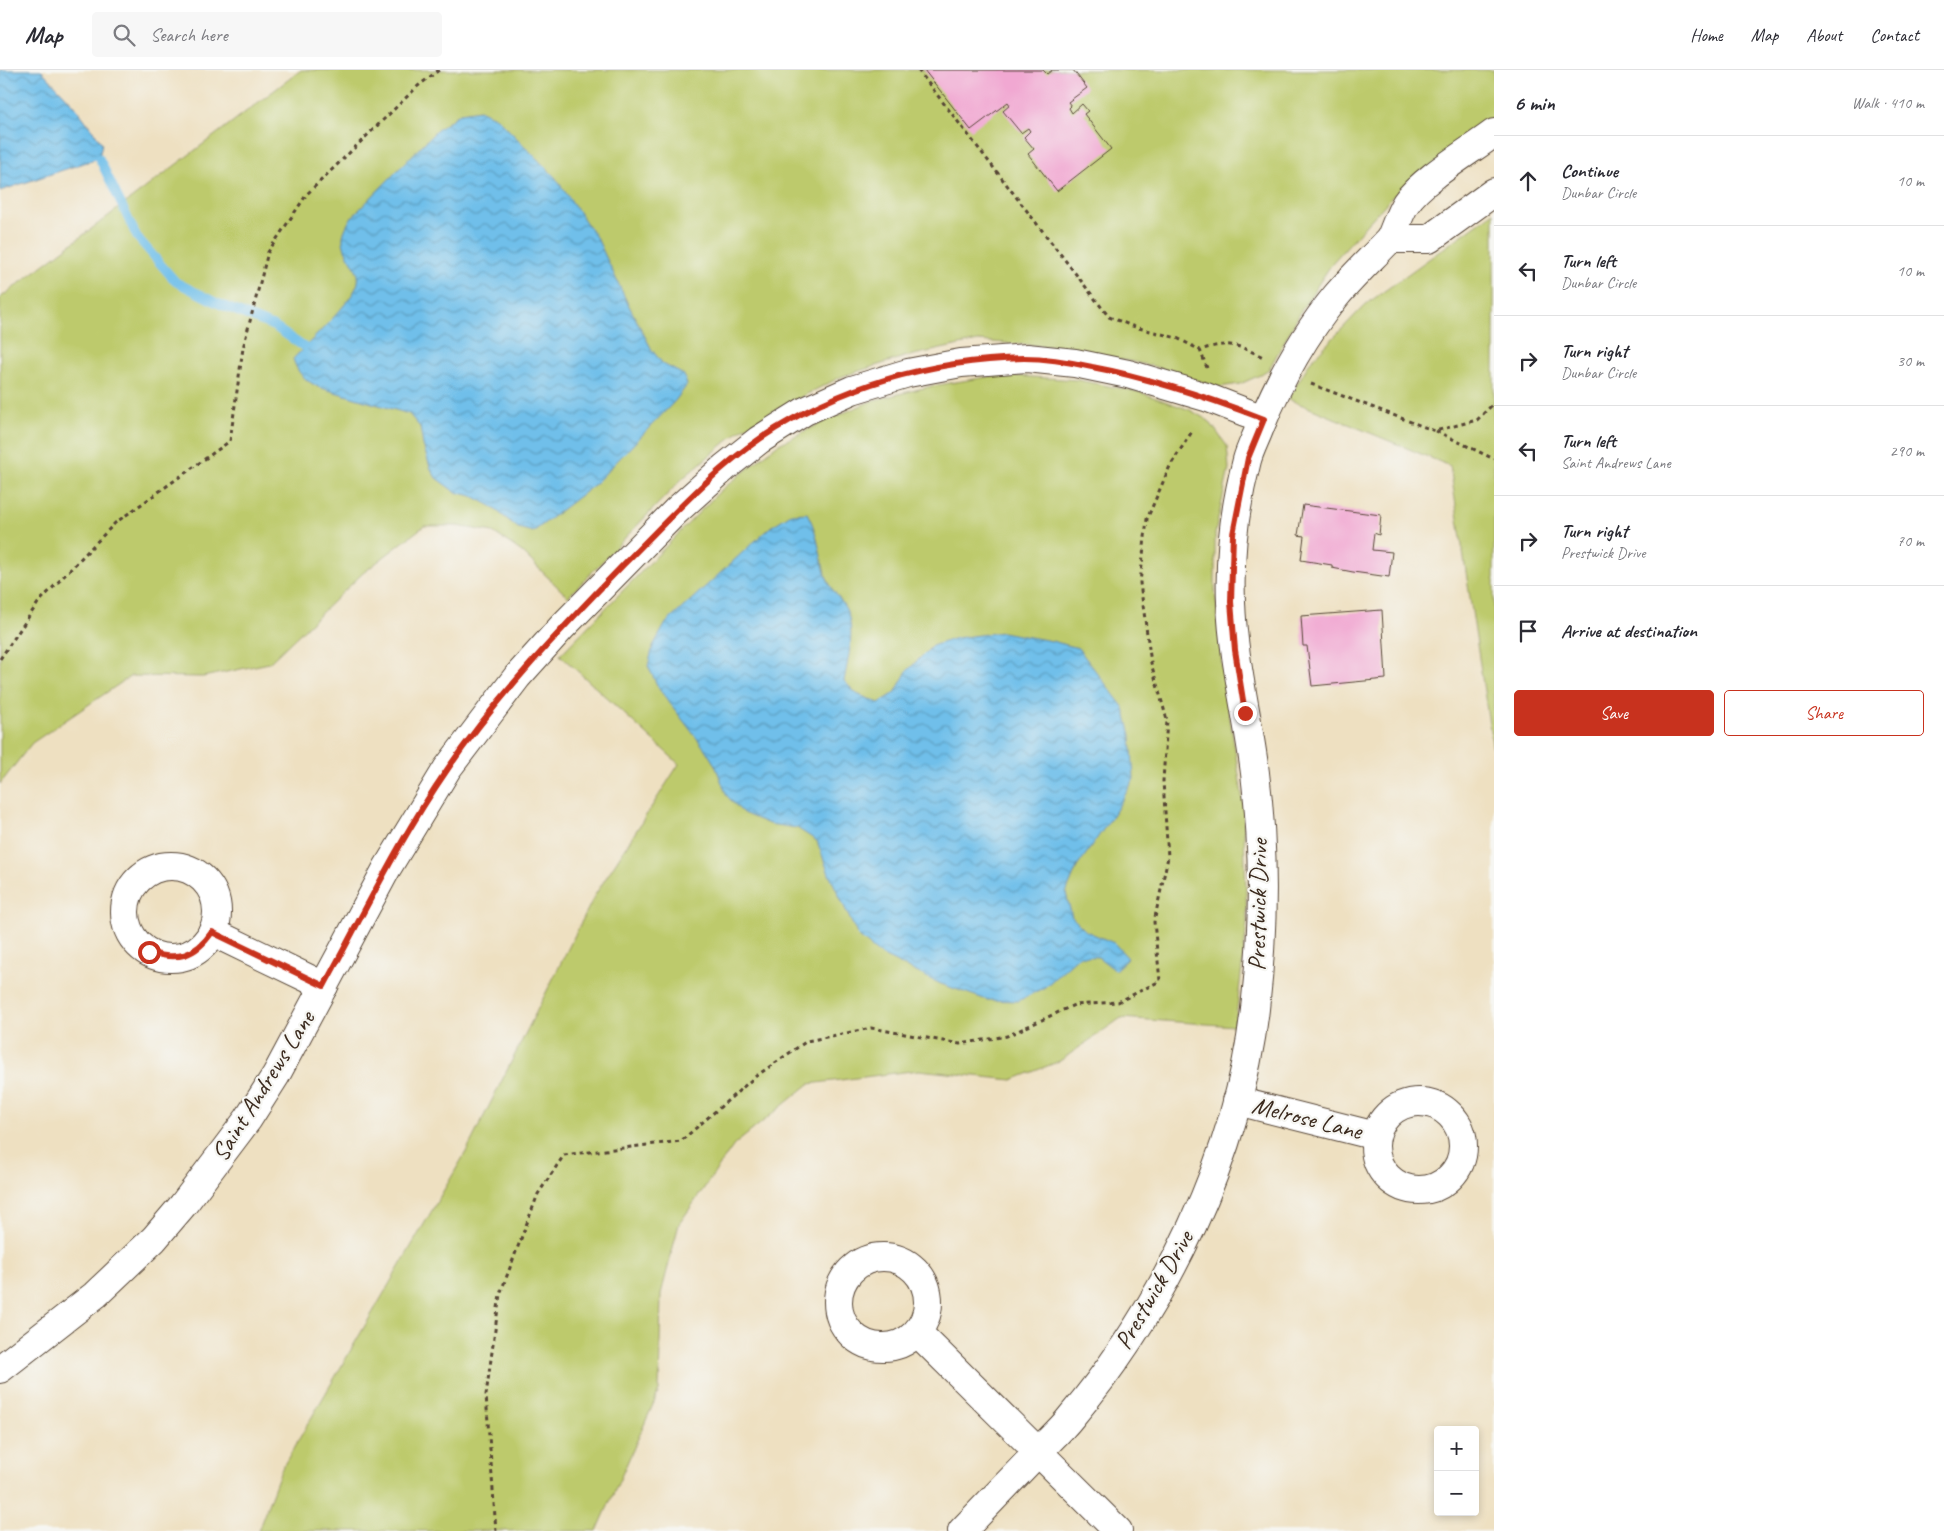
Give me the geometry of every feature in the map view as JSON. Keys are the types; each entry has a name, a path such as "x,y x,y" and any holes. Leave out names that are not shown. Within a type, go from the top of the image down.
{"street":[{"name":"Prestwick Drive","path":"962,1531 1070,1419 1138,1327 1190,1232 1223,1149 1237,1101 1254,1010 1263,910 1260,817 1255,770 1235,650 1231,602 1232,544 1248,458 1282,379 1313,327 1335,297 1390,239 1405,205 1411,197 1426,182 1494,133"},
{"path":"1390,239 1429,239 1494,192"},
{"name":"Saint Andrews Lane","path":"0,1369 95,1295 154,1239 216,1164 253,1112 276,1074 408,832 448,769 517,677 562,627 676,512 725,467 759,440 805,411 852,390 908,373 961,363 1027,358 1075,363 1128,374 1206,397 1264,419"},
{"path":"212,932 324,986"},
{"name":"Melrose Lane","path":"1237,1101 1376,1136"},
{"path":"916,1332 1118,1531"}],"path":[{"path":"0,659 38,603 115,524 230,441 246,336 268,252 307,194 418,86 440,70"},
{"path":"918,70 1109,316 1135,327 1177,338 1200,350 1209,374"},
{"path":"1200,350 1221,344 1242,347 1265,358"},
{"path":"1310,384 1435,431 1494,459"},
{"path":"1435,431 1477,420 1494,404"},
{"path":"496,1531 486,1396 500,1294 538,1194 564,1155 681,1141 756,1076 806,1041 871,1028 960,1044 1007,1036 1074,1005 1118,1002 1160,981 1154,922 1168,857 1163,781 1167,720 1151,663 1140,583 1147,519 1170,466 1193,430"}],"green space":[{"path":"301,70 1494,70 1494,118 1393,196 1367,224 1333,262 1304,306 1269,369 1258,376 1240,384 1219,387 1153,366 1059,347 978,341 904,357 843,376 777,409 739,431 683,478 568,597 522,552 493,532 457,526 424,526 363,573 269,663 203,677 131,676 32,743 0,784 0,298"},
{"path":"1494,212 1494,757 1450,466 1288,399 1310,362 1365,305"},
{"path":"999,375 1078,380 1139,392 1190,410 1209,421 1227,446 1229,469 1215,533 1215,589 1222,668 1243,801 1247,924 1235,1026 1121,1018 1060,1061 1012,1080 919,1070 809,1084 734,1145 679,1224 661,1294 659,1391 597,1531 258,1531 281,1470 466,1152 595,895 679,764 560,655 719,492 777,445 827,420 874,400 932,386"}],"water":[{"path":"0,70 41,70 74,105 102,143 99,158 0,191"},
{"path":"480,110 497,118 555,177 598,240 652,350 663,364 684,375 687,385 675,401 594,485 533,532 518,528 491,506 472,496 455,492 436,478 430,467 423,445 420,427 409,414 318,387 302,376 293,359 349,300 355,290 358,282 357,271 343,243 343,236 351,218 436,131 460,113"},
{"path":"807,513 815,530 829,583 844,605 849,617 851,635 844,681 857,694 879,703 895,693 907,671 932,646 956,638 1002,632 1078,648 1124,708 1131,735 1134,779 1114,814 1077,867 1066,893 1072,917 1086,931 1114,943 1128,958 1115,970 1098,957 1079,956 1045,987 1018,1001 987,1000 941,984 881,955 858,936 829,874 817,841 797,828 769,824 743,813 727,796 715,765 705,749 659,689 648,666 653,646 666,623 769,528 791,514"}],"building":[{"path":"924,70 1043,70 1047,74 1052,70 1073,70 1087,88 1068,102 1071,106 1069,108 1072,113 1082,104 1088,111 1084,114 1111,149 1057,191 1028,154 1034,149 1024,137 1030,131 1028,128 1021,133 1003,111 1010,105 1008,102 971,130"},
{"path":"1303,505 1381,515 1379,535 1374,533 1372,550 1392,552 1389,577 1332,568 1332,565 1301,560 1304,536 1298,535"},
{"path":"1382,610 1386,679 1312,686 1307,646 1303,646 1301,616"}],"waterway":[{"path":"99,158 137,237 176,282 217,303 275,327 304,347"}],"route":[{"path":"149,952 163,957 178,957 192,952 204,944 212,932 324,986 387,868 448,769 517,677 562,627 676,512 725,467 759,440 805,411 852,390 908,373 961,363 1027,358 1075,363 1167,384 1264,419 1248,458 1233,534 1231,602 1235,650 1245,713"}]}
